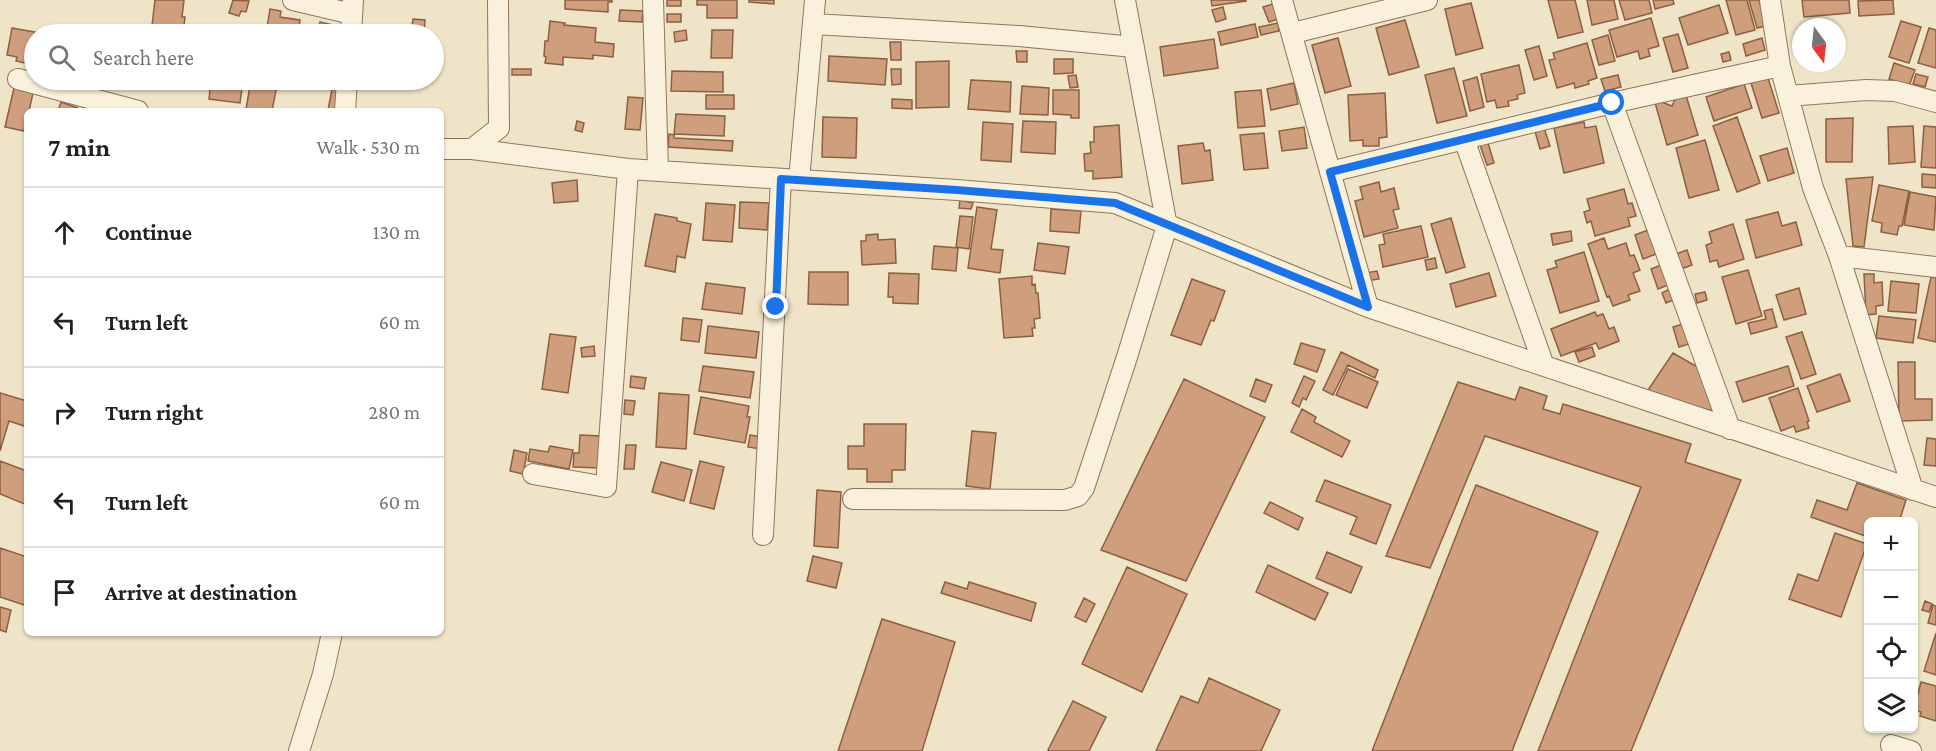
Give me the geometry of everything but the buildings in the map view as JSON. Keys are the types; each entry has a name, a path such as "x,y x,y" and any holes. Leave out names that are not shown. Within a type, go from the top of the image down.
{"street":[{"path":"293,0 353,7 352,24"},
{"path":"472,149 499,128 498,0"},
{"path":"653,0 658,170"},
{"path":"763,536 790,180 814,24 814,0"},
{"path":"854,499 1065,500 1078,496 1084,488 1167,226 1125,0"},
{"path":"1282,0 1368,307"},
{"path":"1293,33 1426,0"},
{"path":"1770,0 1780,66 1813,188 1839,256 1913,490"},
{"path":"814,24 1019,36 1134,47"},
{"path":"1330,172 1612,103 1780,66"},
{"path":"18,79 24,81"},
{"path":"59,90 127,108"},
{"path":"345,108 346,90"},
{"path":"1788,96 1866,90 1895,91 1936,102"},
{"path":"1612,103 1730,429"},
{"path":"1464,139 1544,366"},
{"path":"444,149 472,149 628,169 957,190 1115,203 1368,307 1936,498"},
{"path":"533,474 606,487 628,169"},
{"path":"1839,256 1936,267"},
{"path":"299,751 323,674 331,636"},
{"path":"1891,745 1911,751"}],"route":[{"path":"776,307 781,179 1115,203 1368,307 1330,172 1612,103"}]}
